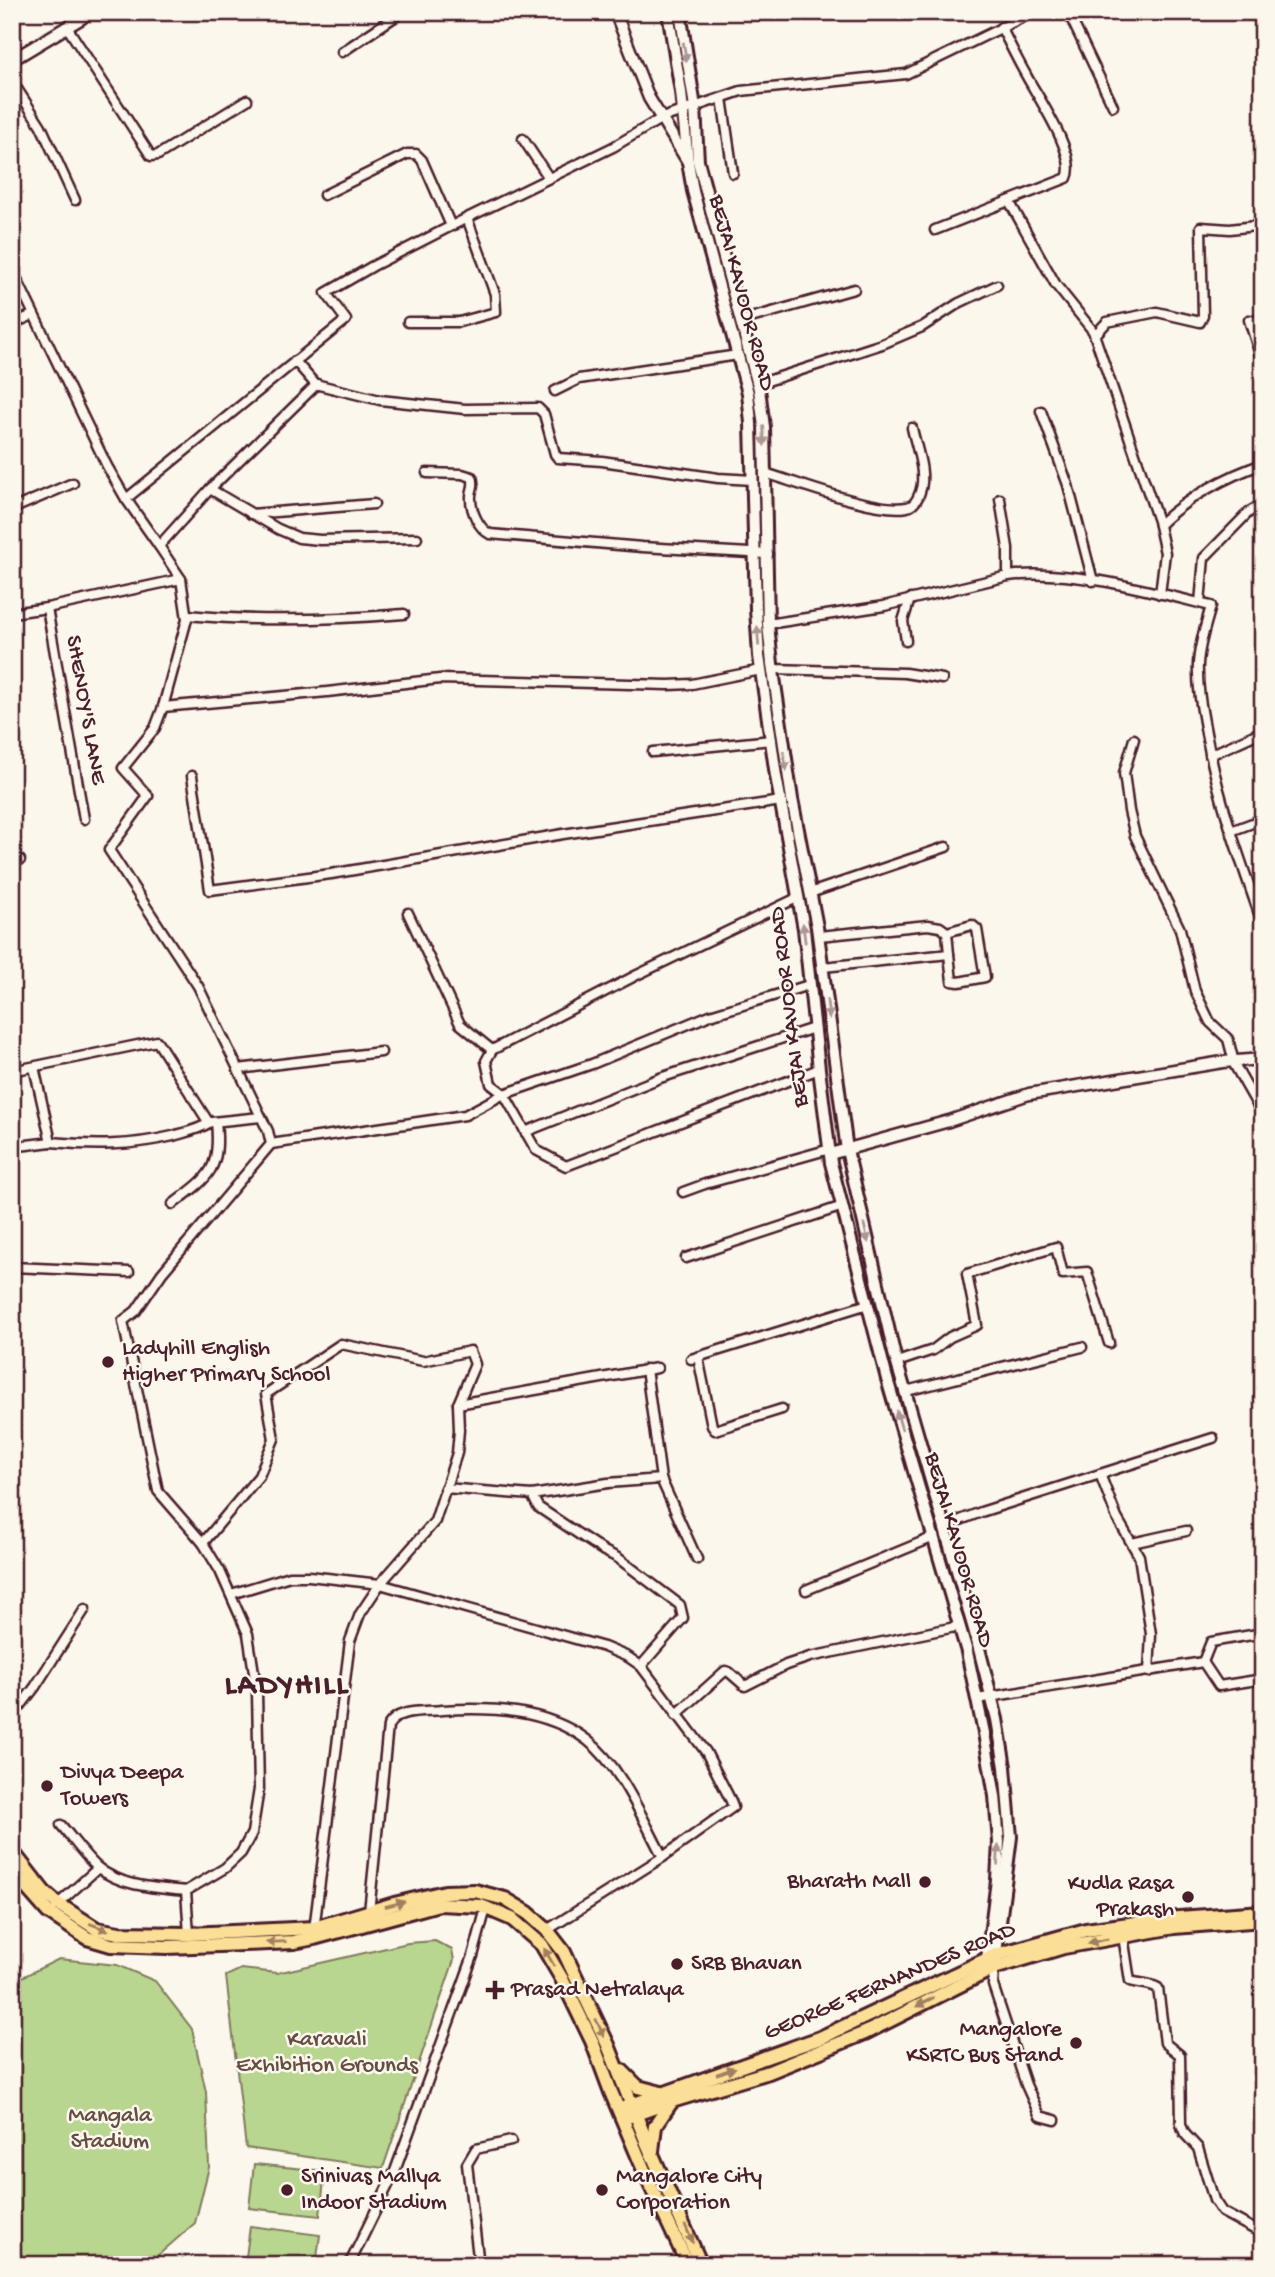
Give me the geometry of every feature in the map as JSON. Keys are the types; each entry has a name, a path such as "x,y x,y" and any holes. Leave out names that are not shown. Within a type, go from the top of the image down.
{"main road":[{"name":"BEJAI KAVOOR ROAD","path":"668,12 682,110 693,162 758,384 764,427 768,554 766,667 772,740 799,897 830,1152 900,1424 960,1626 995,1796 999,1842 991,1964"},
{"name":"BEJAI KAVOOR ROAD","path":"680,12 695,107 693,191 748,393 756,609 792,799 813,892 846,1150 897,1362 991,1696 1005,1767 1012,1837 991,1964"},
{"path":"12,1851 54,1909 97,1929 119,1933 314,1933 439,1904 481,1906 512,1919 542,1945 562,1979 627,2112 652,2154 701,2265"},
{"path":"12,1871 87,1938 111,1945 167,1947 294,1942 369,1912 444,1892 475,1891 505,1899 528,1913 547,1930 564,1952 615,2064 649,2182 688,2265"},
{"name":"GEORGE FERNANDES ROAD","path":"627,2112 820,2038 991,1964 1086,1930 1165,1919 1263,1912"},
{"name":"GEORGE FERNANDES ROAD","path":"991,1964 1064,1947 1174,1927 1263,1920"},
{"path":"615,2064 638,2087 667,2097 655,2126 652,2154"}],"street":[{"path":"13,59 87,12"},
{"path":"342,52 402,12"},
{"path":"615,12 649,97 693,162"},
{"path":"126,499 346,320 326,293 373,266 682,110 741,92 906,74 1034,12"},
{"path":"1068,12 1113,106"},
{"path":"66,27 151,156 158,155 247,100"},
{"path":"935,230 1067,178 1070,171 1070,164 1054,123 1001,27"},
{"path":"12,81 41,126 75,200"},
{"path":"722,98 733,173"},
{"path":"523,139 549,178"},
{"path":"324,195 407,154 416,154 422,160 451,226"},
{"path":"1009,201 1056,285 1095,335 1159,525 1165,553 1160,594"},
{"path":"408,322 459,322 496,313 495,294 467,218"},
{"path":"1095,335 1107,322 1157,312 1200,322 1203,316 1201,227 1230,229 1263,225"},
{"path":"12,269 107,466 126,499 181,579 187,615 163,707 155,728 123,768 149,796 109,850 198,986 268,1131 271,1144"},
{"path":"758,384 882,344 922,327 959,303 996,285"},
{"path":"740,321 854,289"},
{"path":"12,324 33,314"},
{"path":"1263,322 1249,320 1263,365"},
{"path":"555,391 579,379 738,355"},
{"path":"295,361 317,384 380,400 465,409 538,408 544,414 558,458 753,480"},
{"path":"159,545 210,489 317,384"},
{"path":"1041,411 1068,485 1093,581"},
{"path":"765,473 870,504 906,507 913,505 922,489 922,478 912,428"},
{"path":"1159,525 1172,512 1205,492 1243,471 1263,464"},
{"path":"427,473 462,474 472,477 474,484 470,498 481,527 490,534 768,554"},
{"path":"12,509 73,482"},
{"path":"210,489 288,534 309,540 417,538"},
{"path":"1000,499 1008,548 1008,576"},
{"path":"250,514 374,504"},
{"path":"1200,604 1204,558 1249,512 1263,504"},
{"path":"768,624 884,606 1008,576 1049,574 1210,606 1198,666 1202,713 1231,831 1263,925"},
{"path":"12,613 181,579"},
{"path":"905,641 903,621 910,599"},
{"name":"SHENOY'S LANE","path":"47,608 84,819"},
{"path":"187,615 239,620 295,621 404,614"},
{"path":"163,707 440,679 691,684 766,667 775,670 905,673 942,679"},
{"path":"1210,754 1263,732"},
{"path":"1134,739 1124,773 1135,836 1180,929 1195,991 1210,1022 1228,1040 1235,1066 1263,1115"},
{"path":"653,752 772,740"},
{"path":"192,776 210,890 331,874 563,834 781,801"},
{"path":"1231,831 1263,819"},
{"path":"813,892 946,847"},
{"path":"799,897 637,975 492,1050 486,1061 491,1084 505,1094 536,1150 566,1166 818,1069"},
{"path":"408,913 460,1024 492,1050"},
{"path":"819,936 928,925 940,927 947,932 975,926 985,978 952,981 947,932"},
{"path":"823,967 949,954"},
{"path":"61,1825 98,1868 116,1878 135,1884 186,1891 214,1877 241,1853 252,1833 259,1789 257,1692 248,1634 231,1594 204,1543 158,1491 122,1321 136,1311 162,1273 271,1144 465,1115 505,1094 592,1064 710,1015 809,985"},
{"path":"526,1132 660,1078 814,1028"},
{"path":"12,1072 157,1041 213,1122 218,1142 216,1161 204,1181 173,1204"},
{"path":"237,1069 381,1052"},
{"path":"683,1192 949,1121 1030,1094 1234,1061 1263,1059"},
{"path":"34,1067 51,1142"},
{"path":"12,1153 19,1146 51,1142 100,1146 144,1143 199,1129 213,1122 261,1117"},
{"path":"686,1258 843,1206"},
{"path":"897,1362 933,1350 950,1337 977,1325 967,1274 1056,1247 1063,1274 1087,1272 1109,1343"},
{"path":"12,1267 129,1272"},
{"path":"782,1409 715,1430 695,1358 868,1304"},
{"path":"204,1543 259,1476 274,1439 266,1394 341,1344 423,1362 470,1352 475,1364 457,1405 457,1453 435,1521 380,1584 360,1614 350,1642 314,1933"},
{"path":"906,1391 1082,1347"},
{"path":"457,1405 657,1368"},
{"path":"646,1369 661,1479 697,1559"},
{"path":"945,1527 981,1512 1213,1438"},
{"path":"1100,1474 1117,1518 1139,1556 1151,1634 1149,1672"},
{"path":"445,1488 533,1495 608,1483 661,1479"},
{"path":"533,1495 538,1507 618,1558 680,1605 683,1618 641,1666"},
{"path":"1132,1543 1186,1531"},
{"path":"806,1590 934,1537"},
{"path":"231,1594 290,1576 380,1584 604,1647 641,1666 706,1752 733,1807 663,1857 547,1930"},
{"path":"12,1717 35,1687 85,1609"},
{"path":"677,1714 726,1671 745,1686 778,1668 810,1657 960,1626"},
{"path":"1203,1662 1211,1642 1263,1633"},
{"path":"977,1699 1203,1662"},
{"path":"1203,1662 1219,1686 1263,1679"},
{"path":"369,1912 388,1726 393,1718 405,1713 463,1709 503,1710 545,1718 562,1725 588,1741 608,1763 631,1796 663,1857"},
{"path":"54,1909 98,1868"},
{"path":"186,1891 189,1934"},
{"path":"349,2265 394,2171 473,1956 486,1908"},
{"path":"1123,1936 1130,1981 1151,1984 1158,1988 1165,2043 1180,2055 1181,2125 1185,2134 1198,2148 1213,2200 1222,2212 1263,2234"},
{"path":"991,1964 993,1985 1026,2085 1040,2116 1055,2120"},
{"path":"479,2265 467,2164 476,2149 511,2141"}],"green space":[{"name":"Karavali Exhibition Grounds","path":"435,1941 452,1950 454,1960 383,2168 246,2148 226,1976 241,1969 277,1973 408,1943"},
{"name":"Mangala Stadium","path":"59,1959 117,1965 155,1981 192,2029 206,2092 209,2167 195,2223 155,2258 137,2265 38,2265 12,2247 12,1984"},
{"name":"Srinivas Mallya Indoor Stadium","path":"254,2164 325,2171 320,2216 249,2208"},
{"path":"250,2226 320,2235 316,2265 245,2265"}],"place":[{"name":"Ladyhill English Higher Primary School","path":"108,1362"},
{"name":"Divya Deepa Towers","path":"47,1786"},
{"name":"Bharath Mall","path":"925,1882"},
{"name":"Kudla Rasa Prakash","path":"1188,1897"},
{"name":"SRB Bhavan","path":"677,1964"},
{"name":"Prasad Netralaya","path":"495,1990"},
{"name":"Mangalore KSRTC Bus Stand","path":"1076,2043"},
{"name":"Srinivas Mallya Indoor Stadium","path":"287,2190"},
{"name":"Mangalore City Corporation","path":"602,2190"}],"district":[{"name":"LADYHILL","path":"287,1687"}]}
